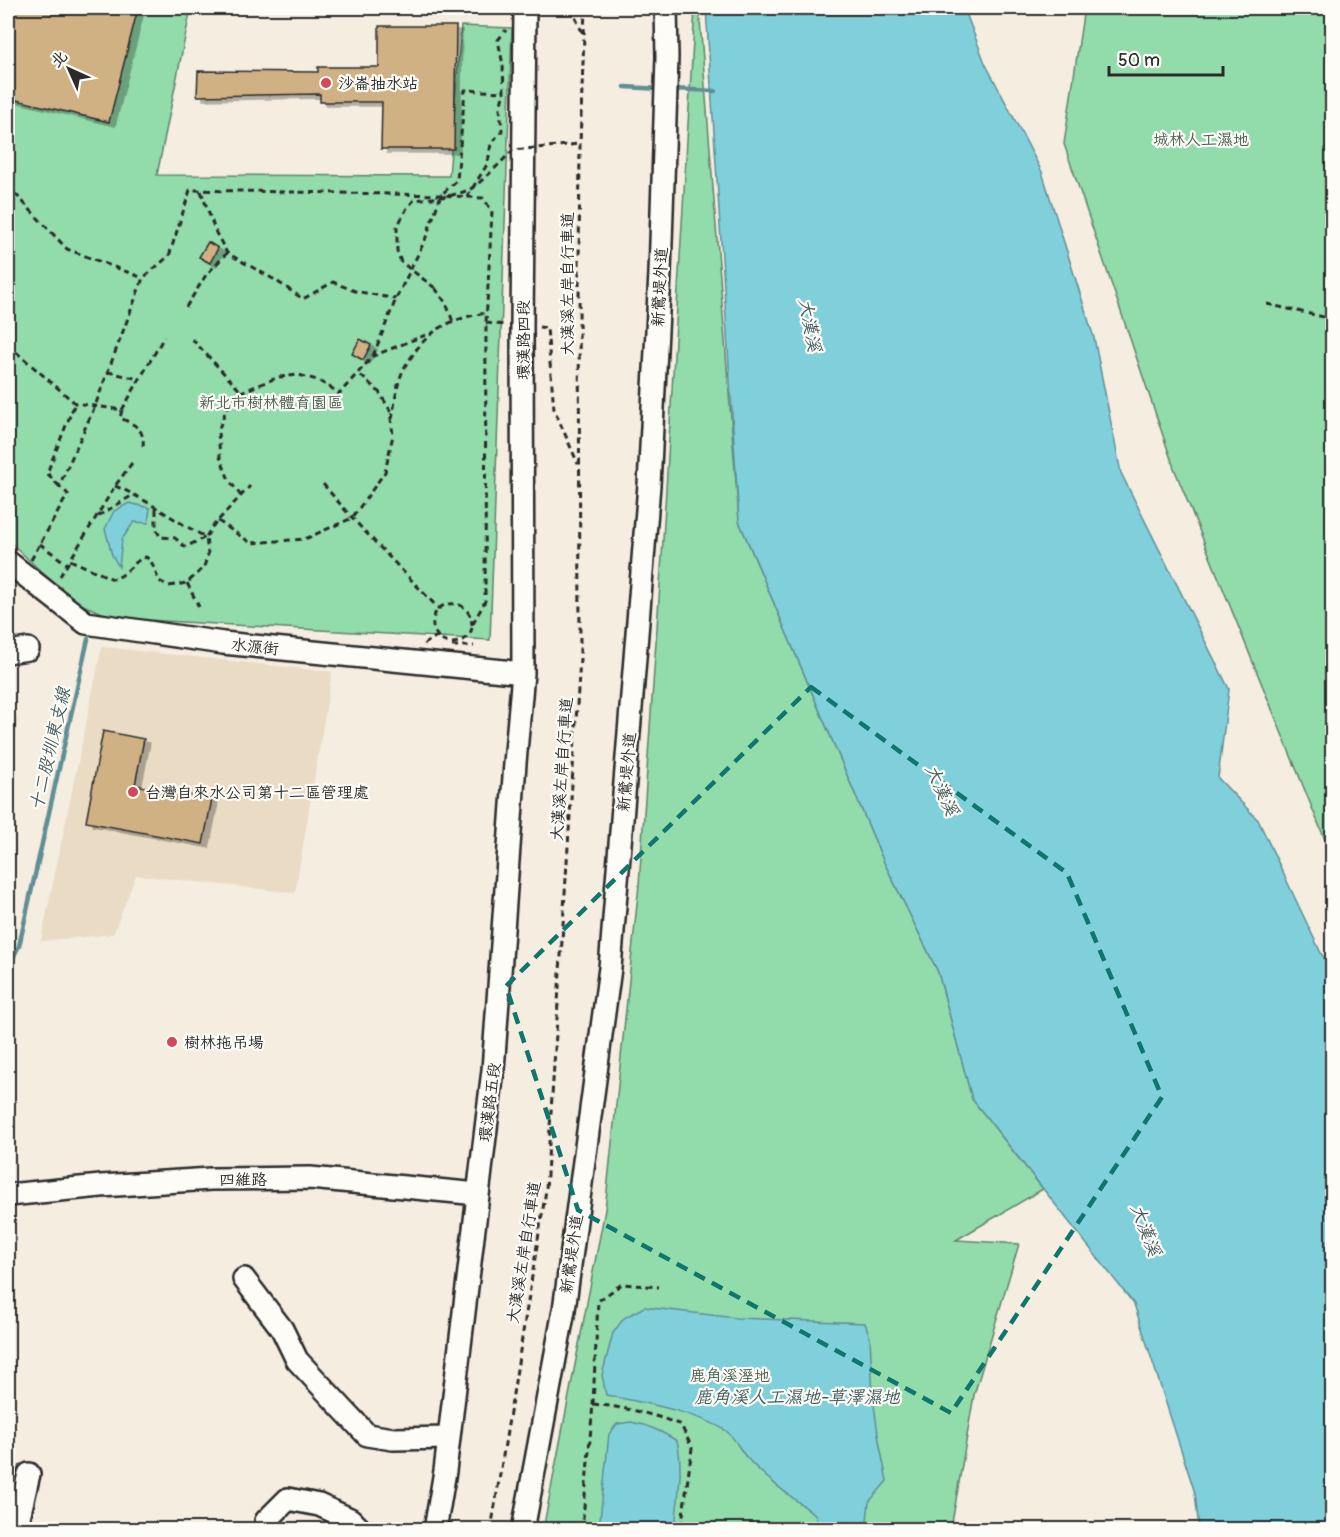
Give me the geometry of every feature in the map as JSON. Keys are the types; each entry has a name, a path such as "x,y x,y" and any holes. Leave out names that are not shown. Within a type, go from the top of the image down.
{"street":[{"name":"新鶯堤外道","path":"523,1530 564,1310 610,968 649,485 660,273 667,57 666,8"},
{"name":"環漢路四段","path":"523,673 522,326 525,12"},
{"name":"水源街","path":"15,568 86,623 223,643 523,673"},
{"name":"環漢路五段","path":"435,1530 445,1471 494,1070 523,673"},
{"name":"四維路","path":"8,1195 200,1180 310,1178 478,1194"},
{"path":"244,1279 282,1329 297,1360 367,1435 393,1439 449,1438"},
{"path":"16,1530 29,1474"},
{"path":"267,1521 288,1499 318,1505 351,1519 361,1530"}],"path":[{"name":"大漢溪左岸自行車道","path":"491,1530 546,1190 580,659 580,144 584,37 571,8"},
{"path":"584,37 585,8"},
{"path":"467,197 488,163 491,143 502,131 500,108 504,92 503,65 498,40 511,22 525,12"},
{"path":"330,404 373,356 396,299 425,240 441,195 457,180 465,90 504,92"},
{"path":"453,322 446,303 435,288 401,262 397,251 397,227 407,208 414,200 444,197 469,191 513,150 580,144"},
{"path":"8,186 68,249 142,278"},
{"path":"59,486 95,406 142,278 169,256 190,190 441,195 483,198 492,211 486,323 486,601 472,625"},
{"path":"201,191 216,233 227,253 303,299 333,282 355,291 396,299"},
{"path":"186,307 206,275 227,253"},
{"path":"1267,304 1332,319"},
{"path":"373,356 430,334 468,315 487,313"},
{"path":"486,323 547,328 554,409 580,467"},
{"path":"392,424 402,371 430,334"},
{"path":"143,448 144,438 137,426 120,418 122,410 164,337"},
{"path":"192,339 247,398"},
{"path":"8,345 75,403 122,410"},
{"path":"108,372 139,379"},
{"path":"218,521 251,543 305,539 352,518 385,472 393,435 390,410 379,392 358,373"},
{"path":"241,496 229,480 220,457 218,431 226,410 241,392 279,377 299,375 317,380 340,393"},
{"path":"15,568 40,544 68,494 47,473 75,403"},
{"path":"60,576 115,486 132,463"},
{"path":"323,484 352,518 439,609"},
{"path":"115,486 134,494 206,537"},
{"path":"156,508 156,528 160,537 175,538 185,547 206,537 212,527 250,486"},
{"path":"96,517 134,494"},
{"path":"70,560 113,579 120,577 139,559 146,556 151,561 159,581 170,586 187,583 204,567 208,554 206,537"},
{"path":"40,544 68,564"},
{"path":"187,583 200,607"},
{"path":"452,603 459,604 469,612 472,625 467,637 462,641 449,643 437,636 433,624 439,609 452,603"},
{"path":"420,647 437,636"},
{"path":"582,1530 593,1404 598,1301 622,1284 659,1287"},
{"path":"593,1404 659,1416 681,1425 692,1448 681,1530"}],"highlighted area":[{"path":"811,687 1067,873 1162,1097 951,1413 578,1210 506,986"}],"shaded area":[{"path":"102,647 332,672 295,893 136,875 113,934 41,941"},
{"path":"18,718 8,789 8,723"}],"green space":[{"name":"新北市樹林體育園區","path":"8,8 191,8 157,175 449,176 461,26 512,28 490,640 114,618 71,600 8,540"},
{"name":"鹿角溪溼地","path":"695,8 699,8 739,521 884,862 938,972 972,1099 1043,1189 956,1240 1019,1244 974,1395 951,1529 543,1530 605,1210 639,885 662,556"},
{"name":"城林人工濕地","path":"1084,8 1332,8 1332,857 1174,468 1064,144"}],"water":[{"name":"大漢溪","path":"706,8 964,8 985,63 1042,172 1094,338 1121,473 1229,689 1218,778 1258,820 1332,973 1332,1529 1199,1529 1195,1493 1134,1304 972,1099 938,972 884,862 739,521"},
{"path":"129,503 150,508 148,523 134,522 122,539 119,567 112,555 105,529 114,511"},
{"name":"鹿角溪人工濕地-草澤濕地","path":"644,1307 736,1318 865,1323 870,1338 873,1398 887,1481 869,1502 866,1529 816,1529 816,1515 764,1475 745,1456 729,1433 712,1423 667,1408 606,1395 602,1375 613,1333 624,1318"},
{"path":"631,1422 655,1429 677,1441 680,1474 675,1529 599,1529 609,1434 617,1424"}],"building":[{"path":"8,8 138,8 109,122 8,98"},
{"name":"沙崙抽水站","path":"379,26 456,26 454,149 381,149 382,102 320,102 320,94 197,96 198,71 318,72 318,67 379,67"},
{"path":"208,242 218,248 210,263 199,257"},
{"path":"360,339 371,345 363,360 352,354"},
{"name":"台灣自來水公司第十二區管理處","path":"103,731 144,739 135,785 212,799 203,844 86,822"}],"waterway":[{"path":"625,87 661,89"},
{"path":"672,89 715,91"},
{"name":"十二股圳東支線","path":"8,967 19,946 88,639"}],"place":[{"name":"沙崙抽水站","path":"326,83"},
{"name":"台灣自來水公司第十二區管理處","path":"133,792"},
{"name":"樹林拖吊場","path":"172,1042"}]}
